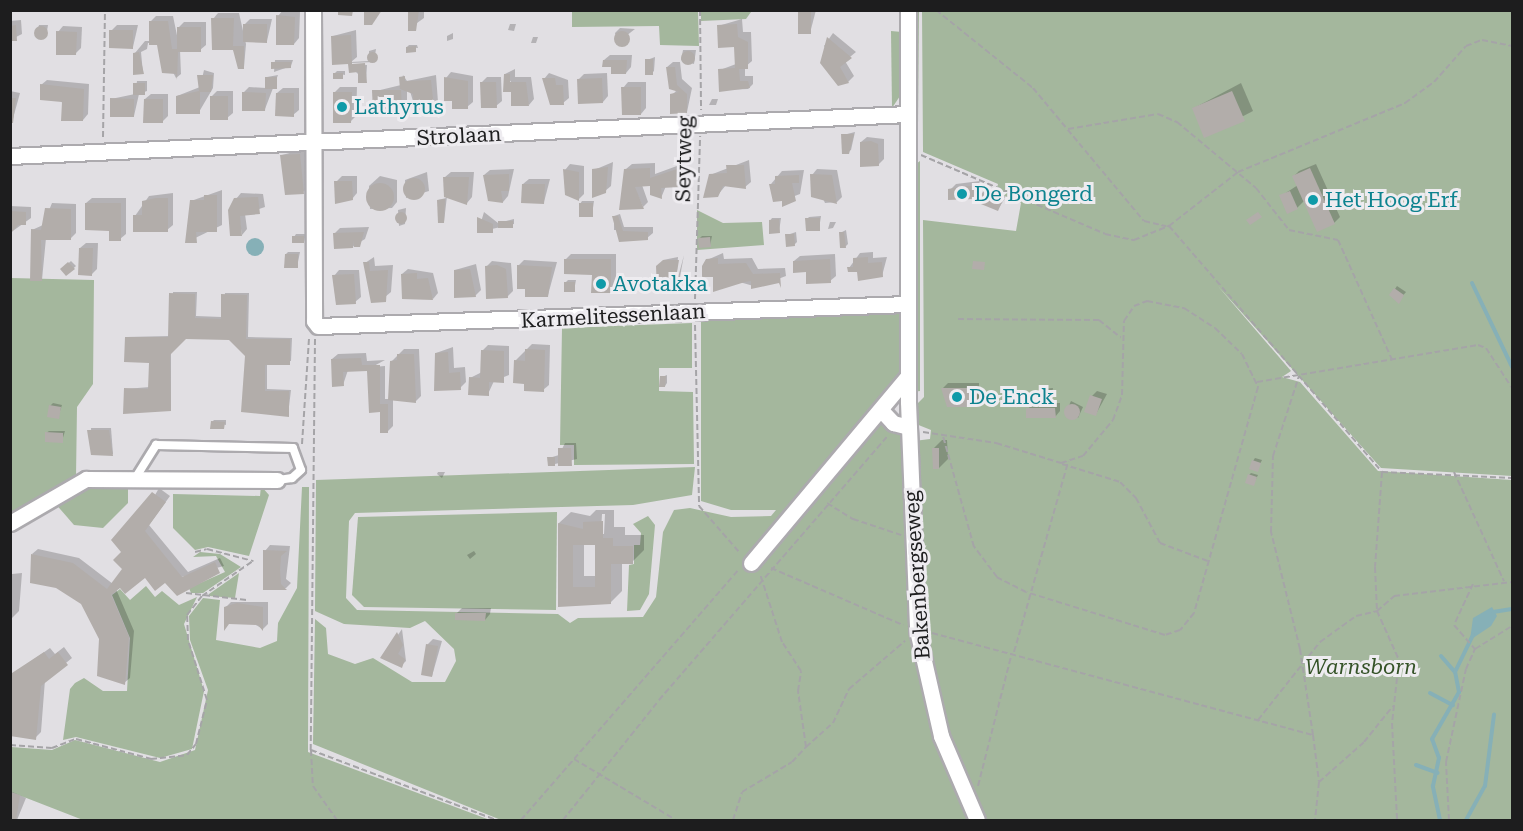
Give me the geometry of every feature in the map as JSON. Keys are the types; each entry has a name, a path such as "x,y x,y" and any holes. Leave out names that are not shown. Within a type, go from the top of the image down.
{"street":[{"path":"311,142 313,10"},
{"name":"Bakenbergseweg","path":"908,10 908,376 904,426 918,636 941,736 977,820"},
{"name":"Strolaan","path":"10,156 907,114"},
{"name":"Karmelitessenlaan","path":"311,142 314,321 327,330 908,304"},
{"path":"751,563 908,376"},
{"path":"881,410 904,426"},
{"path":"10,523 81,480 136,477 277,480"}],"lane":[{"path":"136,477 156,445 296,450 299,473 277,480"}],"path":[{"path":"103,152 105,10"},
{"name":"Seytweg","path":"695,308 701,125 700,10"},
{"path":"936,10 1014,69 1068,129 1144,221 1169,226 1382,472 1454,472 1512,478"},
{"path":"908,150 1124,239 1169,226 1239,172 1405,103 1472,43 1512,46"},
{"path":"1068,129 1158,114 1177,122 1239,172 1289,230 1338,240 1393,362"},
{"path":"943,436 974,547 997,577 1030,593 1165,635 1180,630 1194,613 1257,403 1257,382 1228,340 1173,304 1154,300 1134,306 1121,338 1122,395 1113,420 1091,449 1068,462 1061,463"},
{"path":"695,318 699,506 751,563 762,579 782,642 801,671 798,691 806,747"},
{"path":"958,319 1099,320 1121,338"},
{"path":"296,450 306,440 307,340 315,335 311,750 313,786 337,820"},
{"path":"1257,382 1482,346 1512,388"},
{"path":"1299,375 1273,456 1271,523 1302,663 1313,735 1318,782 1315,820"},
{"path":"563,820 827,503 904,426 943,436 996,443 1120,482 1136,498 1160,543 1208,561"},
{"path":"977,789 1012,653 1068,462"},
{"path":"1382,472 1375,516 1377,610 1392,633 1399,660 1393,706 1397,820"},
{"path":"1454,472 1504,582"},
{"path":"827,503 853,519 911,538"},
{"path":"10,745 52,748 76,739 151,759 187,755 196,744 207,700 186,624 202,596 253,561 207,549 195,552"},
{"path":"521,820 734,571 751,563"},
{"path":"771,568 918,636 1012,653 1313,735"},
{"path":"1257,720 1302,663 1336,627 1377,610 1394,596 1473,584 1512,582"},
{"path":"1473,584 1454,625 1462,637 1475,649"},
{"path":"186,593 247,600"},
{"path":"1449,820 1446,762 1475,649 1512,626"},
{"path":"733,820 742,792 792,762 833,723 849,689 905,641 918,636"},
{"path":"1318,782 1364,742 1393,706"},
{"path":"311,750 496,820"},
{"path":"574,759 598,777 676,820"}],"green space":[{"path":"751,10 751,12 746,19 701,21 701,11"},
{"path":"572,11 698,11 699,46 660,45 659,26 572,27"},
{"path":"913,11 919,11 918,125 912,125"},
{"name":"Warnsborn","path":"922,11 1512,11 1512,476 1381,468 1217,285 1291,371 1282,377 1300,382 1378,471 1512,480 1512,820 501,820 313,744 315,619 326,628 328,654 355,664 373,658 412,682 445,682 456,661 454,649 425,621 410,628 344,624 315,611 316,480 695,467 692,495 633,505 355,513 349,521 346,598 357,610 558,614 570,623 578,618 643,617 656,597 663,532 674,510 690,508 731,517 771,516 776,510 731,510 701,501 701,317 903,312 904,375 881,406 914,441 930,439 931,430 916,424 913,408 924,397 923,220 1016,231 1021,203 996,192 998,184 923,152"},
{"path":"891,31 902,32 902,93 892,108"},
{"path":"920,161 920,391 913,392 913,166"},
{"path":"697,210 723,223 762,222 764,245 697,250"},
{"path":"11,278 94,280 93,384 77,407 76,477 11,516"},
{"path":"692,323 692,368 659,368 659,391 693,392 694,464 574,465 574,445 560,445 562,328"},
{"path":"128,484 128,503 103,528 74,525 54,502 86,485"},
{"path":"261,486 269,495 249,556 208,547 195,550 173,528 173,494 260,496"},
{"path":"302,487 309,487 308,752 490,820 83,820 11,792 11,747 52,750 75,740 160,762 195,750 208,690 190,640 189,616 203,598 220,600 216,640 260,648 277,641 278,623 297,588"},
{"path":"557,512 556,610 364,607 352,595 358,517"},
{"path":"648,516 655,525 649,594 640,610 627,611 629,565 634,564 634,545 640,545 641,533 633,524"},
{"path":"200,552 220,554 241,567 203,593 191,593 189,588 225,572 216,556 193,557"},
{"path":"239,573 235,598 209,596 209,594"},
{"path":"146,586 155,597 162,591 179,605 197,597 184,624 204,691 192,749 160,758 76,737 63,740 70,689 75,683 84,678 103,691 127,691 130,638 112,595 120,589 130,600"}],"water":[{"path":"255,238 261,241 264,247 261,253 255,256 249,253 246,247 249,241"},
{"path":"1492,607 1497,616 1491,626 1470,640 1473,618"}],"building":[{"path":"338,10 353,10 352,16 338,15"},
{"path":"382,10 372,25 364,25 364,12"},
{"path":"408,10 419,10 416,31 408,31"},
{"path":"798,11 811,11 811,34 798,34"},
{"path":"276,15 295,17 294,45 276,45"},
{"path":"211,18 234,18 233,46 244,46 244,69 238,69 233,50 212,50"},
{"path":"149,21 168,21 172,49 177,49 177,27 201,27 201,52 178,52 177,80 176,74 162,73 157,45 149,45"},
{"path":"243,24 267,24 267,43 243,42"},
{"path":"737,24 738,37 748,42 748,69 739,69 740,81 748,81 750,88 719,92 718,69 735,68 734,47 718,48 717,25"},
{"path":"16,25 17,41 10,41 10,26"},
{"path":"41,26 46,28 48,33 46,38 41,40 36,38 34,33 36,28"},
{"path":"109,30 133,30 133,49 109,48"},
{"path":"56,31 77,32 76,55 56,55"},
{"path":"622,31 628,33 630,39 628,45 622,47 616,45 614,39 616,33"},
{"path":"351,35 352,64 365,63 367,83 358,83 358,72 349,73 348,64 332,65 331,36"},
{"path":"827,37 852,58 840,67 849,83 838,86 820,63"},
{"path":"416,46 416,52 406,53 406,47"},
{"path":"372,51 378,57 372,63 366,57"},
{"path":"685,51 691,51 695,58 691,65 685,65 681,61 681,55"},
{"path":"139,52 144,74 133,75 133,53"},
{"path":"645,59 653,59 653,75 645,75"},
{"path":"603,60 627,60 626,74 611,74 611,67 602,67"},
{"path":"271,62 291,62 291,68 271,69"},
{"path":"666,67 675,67 677,85 687,94 687,113 670,114 670,94 679,92 669,89"},
{"path":"333,73 343,73 343,79 333,79"},
{"path":"504,74 510,74 510,82 526,82 529,106 511,106 511,92 503,92"},
{"path":"197,75 213,75 211,92 200,92 200,114 176,114 176,96 199,91"},
{"path":"405,76 405,81 431,80 434,109 414,110 413,94 400,89 399,77"},
{"path":"265,77 277,77 277,89 265,89"},
{"path":"444,77 468,81 468,109 452,109 452,101 444,101"},
{"path":"542,78 555,78 556,85 563,85 564,105 550,105"},
{"path":"602,78 603,103 578,104 577,79"},
{"path":"480,82 496,82 497,108 481,108"},
{"path":"133,83 145,83 145,95 133,95"},
{"path":"40,84 84,89 83,121 61,121 62,102 40,100"},
{"path":"621,87 641,87 641,115 622,115"},
{"path":"372,90 401,90 402,110 373,113"},
{"path":"1232,91 1245,121 1204,138 1192,108"},
{"path":"242,92 266,93 265,111 242,111"},
{"name":"Lathyrus","path":"333,92 352,92 351,123 333,123"},
{"path":"276,93 294,93 294,117 275,116"},
{"path":"210,96 228,96 228,120 210,120"},
{"path":"10,98 16,98 13,123 10,123"},
{"path":"110,98 134,99 134,117 110,117"},
{"path":"144,99 163,99 163,123 143,123"},
{"path":"841,134 854,134 849,154 842,154"},
{"path":"871,141 878,144 879,166 860,167 860,142"},
{"path":"300,154 304,194 285,195 280,155"},
{"path":"726,165 744,165 746,189 723,186 718,197 703,198 709,174 727,173"},
{"path":"608,167 606,193 592,198 592,169"},
{"path":"650,168 650,178 680,168 680,187 661,188 662,199 650,195 650,186 635,187 644,209 619,210 624,169"},
{"name":"Het Hoog Erf","path":"1310,168 1335,224 1317,232 1292,176"},
{"path":"563,169 579,172 579,201 565,195"},
{"path":"509,174 509,191 501,191 503,203 488,201 483,175"},
{"path":"810,174 832,175 837,204 811,197"},
{"path":"799,175 799,183 792,183 796,201 782,207 782,201 773,202 769,184 775,184 775,176"},
{"path":"443,177 469,177 467,205 444,197"},
{"path":"414,178 422,181 425,189 422,197 414,200 406,197 403,189 406,181"},
{"path":"334,181 352,181 353,200 335,204"},
{"path":"380,183 390,187 394,197 390,207 380,211 370,207 366,197 370,187"},
{"path":"522,184 545,184 544,204 521,203"},
{"name":"De Bongerd","path":"975,186 975,199 948,200 948,189"},
{"path":"1290,191 1298,209 1287,214 1279,195"},
{"path":"980,193 1002,202 998,211 976,202"},
{"path":"204,195 217,195 217,232 196,232 197,243 185,243 190,200 204,200"},
{"path":"258,197 260,214 240,216 242,236 230,236 228,210 234,198"},
{"path":"168,198 168,232 133,232 133,215 142,215 142,201"},
{"path":"445,199 444,223 438,223 437,200"},
{"path":"85,203 121,203 121,241 109,241 109,231 85,230"},
{"path":"579,203 593,203 593,217 579,217"},
{"path":"45,208 71,209 71,240 41,240 42,281 30,281 31,229 41,230"},
{"path":"10,211 26,212 26,225 18,225 10,234"},
{"path":"403,212 407,218 403,224 399,224 395,216"},
{"path":"1258,212 1262,217 1250,225 1246,220"},
{"path":"612,216 618,216 623,231 648,232 648,240 619,242"},
{"path":"477,217 493,224 493,233 477,233"},
{"path":"805,218 820,218 820,231 806,231"},
{"path":"779,219 780,233 769,234 769,220"},
{"path":"498,221 513,221 513,228 498,228"},
{"path":"364,232 360,247 354,247 354,240 353,248 334,249 333,233"},
{"path":"839,232 844,232 846,248 840,248"},
{"path":"785,234 794,234 795,246 786,247"},
{"path":"292,236 304,236 304,243 292,243"},
{"path":"710,237 711,247 699,248 698,238"},
{"path":"79,248 93,248 92,276 78,275"},
{"path":"285,254 298,254 298,268 284,268"},
{"path":"868,257 868,263 882,262 883,277 858,281 857,272 848,272 847,267 853,267 853,258"},
{"path":"718,258 718,264 746,263 753,274 780,273 781,288 779,283 751,289 751,281 713,292 713,277 702,277 702,266 706,259"},
{"name":"Avotakka","path":"564,259 611,259 611,293 591,293 592,275 564,274"},
{"path":"830,259 831,283 806,284 806,272 793,273 793,261"},
{"path":"663,260 679,260 674,290 657,291 656,266"},
{"path":"973,261 985,262 984,270 972,269"},
{"path":"68,262 75,269 66,276 60,269"},
{"path":"363,262 369,262 370,271 388,270 386,302 371,303"},
{"path":"497,265 506,269 508,298 486,299 485,266"},
{"path":"517,265 552,267 548,297 525,297 525,289 517,289"},
{"path":"470,269 476,297 454,298 454,270"},
{"path":"417,273 417,279 428,278 433,300 402,299 401,274"},
{"path":"354,274 356,304 336,305 332,275"},
{"path":"564,282 575,282 575,292 564,292"},
{"path":"1394,288 1404,295 1399,304 1389,295"},
{"path":"169,293 195,294 195,318 221,319 221,294 247,295 246,339 290,339 290,365 265,365 265,391 289,391 289,417 241,412 245,356 229,340 186,339 170,355 171,411 123,414 124,388 148,389 149,363 124,362 125,337 168,337"},
{"path":"525,349 545,350 544,392 524,391 524,384 513,383 514,360 525,361"},
{"path":"481,350 504,351 504,383 489,382 489,396 468,395 469,377 480,378"},
{"path":"448,352 449,373 460,372 461,390 434,391 435,353"},
{"path":"397,354 414,354 416,403 388,400 390,361 397,360"},
{"path":"361,358 362,365 380,365 380,404 388,404 388,433 380,433 380,412 369,413 367,371 343,372 344,386 332,387 331,359"},
{"path":"660,376 666,376 665,387 659,387"},
{"name":"De Enck","path":"941,388 974,388 974,407 947,407"},
{"path":"1038,390 1052,390 1052,401 1038,401"},
{"path":"1090,395 1102,399 1096,416 1084,412"},
{"path":"1072,404 1080,412 1072,420 1064,412"},
{"path":"49,405 61,407 59,419 47,417"},
{"path":"1026,408 1055,408 1056,418 1026,418"},
{"path":"211,421 225,422 224,429 210,429"},
{"path":"87,430 109,430 113,456 91,455"},
{"path":"45,432 63,433 63,443 45,442"},
{"path":"558,448 571,448 572,466 558,466"},
{"path":"932,448 939,448 939,469 933,469"},
{"path":"547,457 555,457 555,466 548,466"},
{"path":"1252,460 1261,463 1258,472 1249,469"},
{"path":"1248,474 1257,477 1254,486 1245,483"},
{"path":"152,492 166,502 145,531 182,577 215,562 220,573 177,596 165,583 155,591 145,578 125,594 120,588 111,595 129,637 125,685 97,676 99,639 81,604 56,588 30,583 31,554 73,563 107,589 122,569 113,560 121,552 111,540"},
{"path":"603,521 603,538 613,538 613,546 633,546 633,564 611,564 611,604 558,607 558,523 583,529 583,522","holes":["573,545 595,545 595,587 573,587"]},
{"path":"263,550 287,551 281,556 280,570 281,584 287,590 263,590"},
{"path":"237,603 263,607 263,631 258,625 229,624 224,631 224,607"},
{"path":"455,613 486,613 485,621 455,620"},
{"path":"397,632 403,645 398,654 405,659 402,668 380,658"},
{"path":"426,644 438,646 432,677 421,675"},
{"path":"44,652 49,659 58,652 68,665 41,686 36,740 10,736 12,673"},
{"path":"10,792 20,795 16,820 10,820"}],"waterway":[{"path":"1472,283 1512,367"},
{"path":"1493,612 1512,609"},
{"path":"1440,820 1433,786 1439,758 1432,739 1459,692 1455,672 1473,635"},
{"path":"1441,656 1455,672"},
{"path":"1430,693 1453,705"},
{"path":"1466,820 1485,786 1494,715"},
{"path":"1416,765 1438,773"}],"place":[{"name":"Lathyrus","path":"342,107"},
{"name":"De Bongerd","path":"962,194"},
{"name":"Het Hoog Erf","path":"1313,200"},
{"name":"Avotakka","path":"601,284"},
{"name":"De Enck","path":"957,397"}]}
